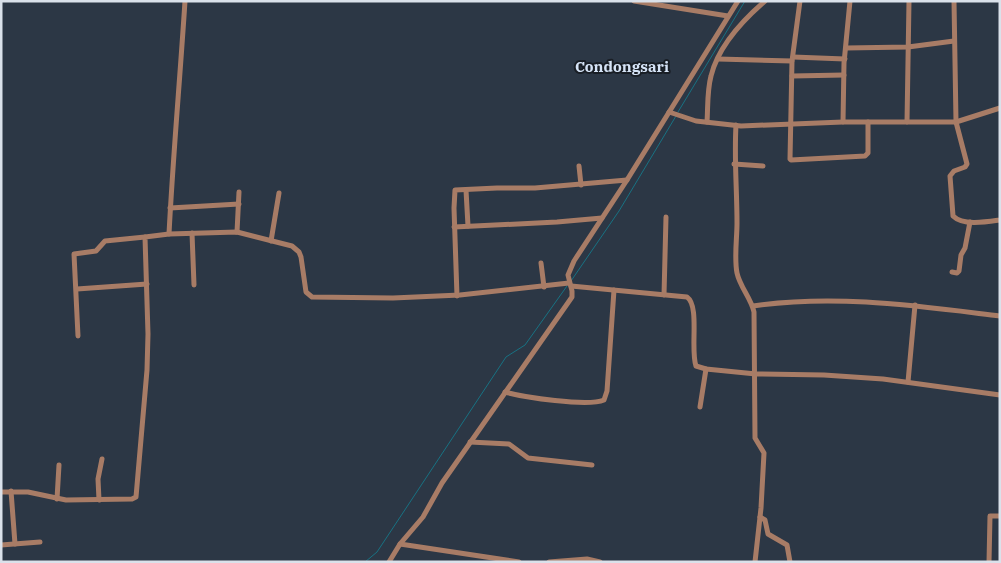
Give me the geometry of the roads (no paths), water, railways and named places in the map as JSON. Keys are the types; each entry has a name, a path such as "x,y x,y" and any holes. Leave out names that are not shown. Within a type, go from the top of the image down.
{"street":[{"path":"169,234 185,1"},
{"path":"634,1 728,16"},
{"path":"389,562 400,544 423,517 442,483 572,297 568,275 574,261 627,180 738,1"},
{"path":"707,122 711,76 718,59 738,29 765,1"},
{"path":"800,1 792,59 789,156 791,160 865,156 868,153 868,122"},
{"path":"843,122 844,75 850,1"},
{"path":"907,122 909,1"},
{"path":"954,1 956,122 967,164 966,167 956,170 950,176 953,216 970,222 1000,220"},
{"path":"846,48 908,47 954,41"},
{"path":"718,59 845,59"},
{"path":"792,76 844,75"},
{"path":"669,112 696,121 736,125 843,122 956,122 1000,108"},
{"path":"736,125 734,164 737,220 736,268 739,280 753,306 754,312 756,374 755,438 764,453 755,562"},
{"path":"734,164 763,166"},
{"path":"579,166 581,185"},
{"path":"457,296 454,191 534,188 627,180"},
{"path":"466,190 468,226"},
{"path":"237,232 240,192"},
{"path":"271,241 278,193"},
{"path":"170,208 239,204"},
{"path":"664,295 666,217"},
{"path":"454,227 602,218"},
{"path":"952,272 959,272 961,255 965,248 970,222"},
{"path":"78,336 74,254 96,251 105,241 169,234 237,232 292,246 299,252 306,292 312,297 393,298 457,296 544,286 570,285 687,297 690,299 693,318 693,358 696,366 706,369 756,374 844,376 908,382 1000,395"},
{"path":"192,233 194,284"},
{"path":"1,492 28,492 57,499 99,500 132,499 138,494 147,370 145,238"},
{"path":"541,263 544,286"},
{"path":"77,289 147,284"},
{"path":"505,392 531,397 573,401 598,402 604,400 607,391 614,290"},
{"path":"753,306 812,300 915,305 1000,316"},
{"path":"908,382 915,305"},
{"path":"700,407 706,369"},
{"path":"470,442 509,444 528,458 592,465"},
{"path":"99,500 98,479 102,459"},
{"path":"57,499 59,464"},
{"path":"11,491 15,544"},
{"path":"989,562 990,516 1000,516"},
{"path":"760,517 765,520 767,531 771,536 788,545 790,562"},
{"path":"1,545 40,542"},
{"path":"400,544 495,560 519,562"},
{"path":"549,562 587,560 600,562"}],"waterway":[{"path":"678,112 745,1"},
{"path":"571,281 619,211 676,116"},
{"path":"365,562 377,552 506,357 525,345 567,286"}],"district":[{"name":"Condongsari","path":"622,67"}]}
